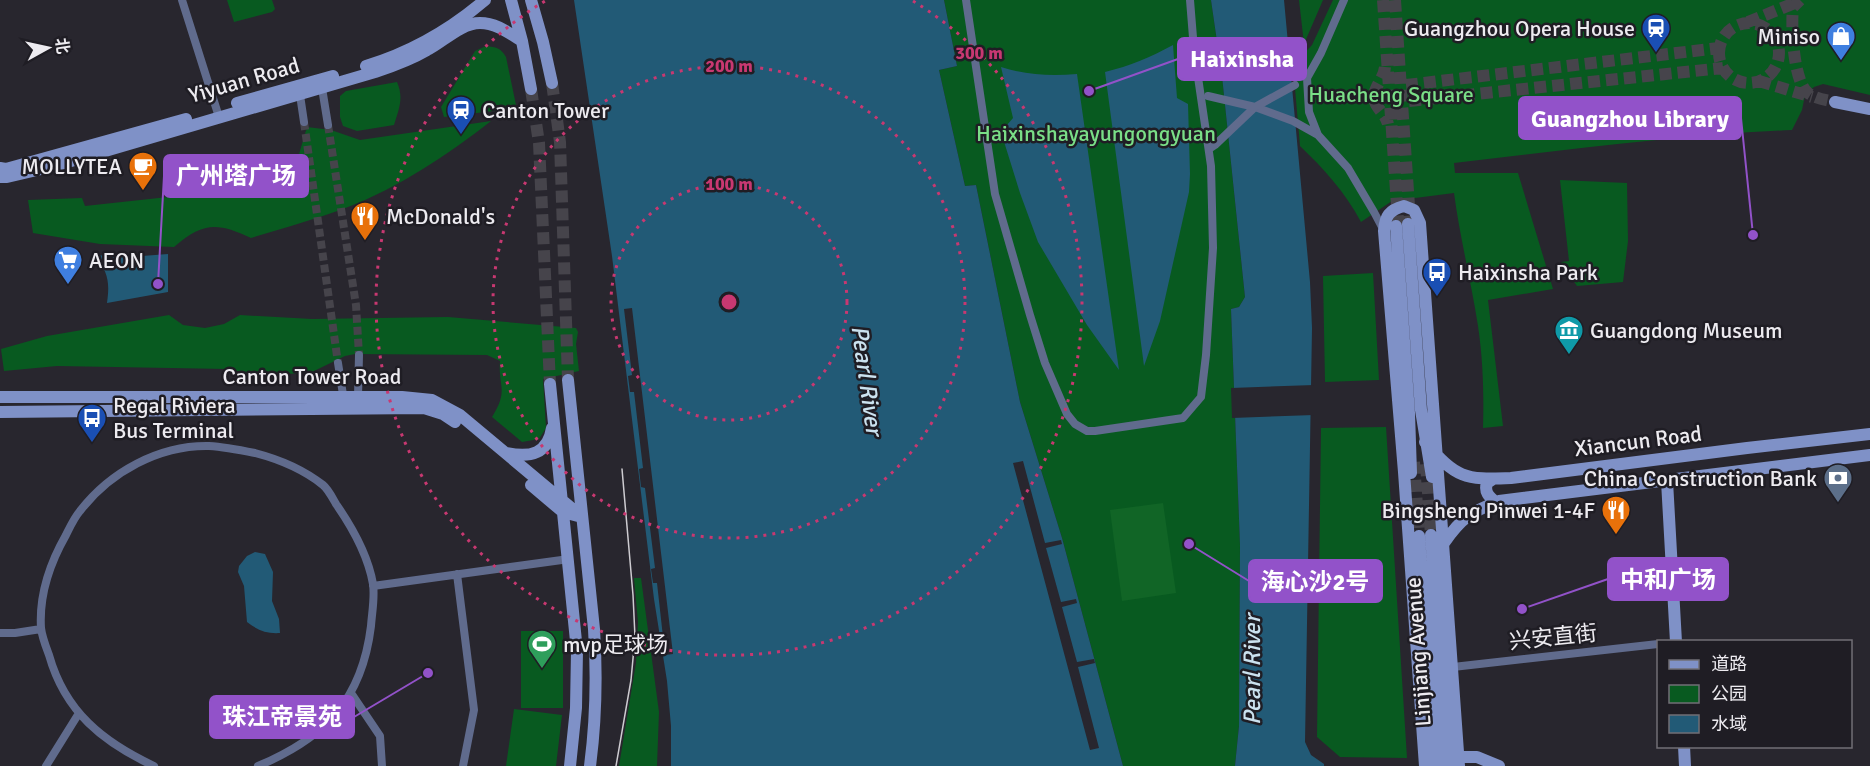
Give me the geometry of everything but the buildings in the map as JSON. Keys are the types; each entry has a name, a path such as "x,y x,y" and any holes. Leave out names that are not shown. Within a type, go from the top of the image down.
{"main road":[{"name":"Yiyuan Road","path":"0,177 54,166 375,64 445,29 485,0"},
{"path":"511,0 531,89"},
{"path":"531,0 552,83"},
{"name":"Yiyuan Road","path":"0,168 6,169 218,113 300,95 410,59 474,23 492,24 522,41"},
{"path":"1835,102 1870,109"},
{"path":"1441,510 1431,476 1425,442 1396,227 1387,216 1396,208 1404,206 1418,215 1421,232 1436,455 1441,510 1444,543 1459,762 1477,757 1499,766"},
{"path":"1396,227 1412,481 1419,535 1425,766"},
{"path":"568,380 597,669 590,766"},
{"path":"550,384 577,651 578,682 570,766"},
{"name":"Canton Tower Road","path":"0,397 402,397 432,400 460,415 562,505"},
{"name":"Canton Tower Road","path":"0,411 424,408 452,419 562,505 582,517"},
{"path":"503,452 520,456 540,451 547,444 553,419"},
{"name":"Xiancun Road","path":"1425,442 1449,468 1457,473 1468,477 1493,479 1870,434"},
{"name":"Xiancun Road","path":"1444,543 1462,519 1496,502 1870,455"},
{"path":"1493,479 1487,483 1486,491 1496,502"},
{"path":"1667,481 1677,640"},
{"name":"Linjiang Avenue","path":"1419,535 1435,766"},
{"name":"Linjiang Avenue","path":"1419,535 1447,766"},
{"path":"1684,748 1685,766"}],"street":[{"path":"182,0 218,113"},
{"path":"966,0 995,194 1009,244 1045,363 1067,414 1075,424 1087,431 1111,430 1183,418 1201,397 1213,248 1212,147 1205,95 1194,50 1190,0"},
{"path":"1212,147 1255,107 1307,78 1321,53 1344,0"},
{"path":"1307,78 1310,112 1318,135"},
{"path":"304,122 300,95 308,84 322,88 328,124"},
{"path":"1205,95 1255,107 1299,124 1318,135 1348,168 1374,212 1396,227"},
{"path":"338,363 347,409 358,398 359,355"},
{"path":"154,766 126,753 100,735 79,713 64,690 52,668 41,629 46,578 57,550 79,512 117,475 144,460 171,451 208,446 260,454 306,474 324,486 346,518 360,545 373,586 369,642 362,669 351,693 334,717 308,741 258,766"},
{"path":"373,586 569,559"},
{"path":"458,574 474,710 463,766"},
{"path":"0,633 41,629"},
{"name":"兴安直街","path":"1453,667 1657,644"},
{"path":"351,693 380,736 382,766"},
{"path":"46,766 79,713"}],"green space":[{"path":"227,0 272,0 275,9 272,12 234,22"},
{"name":"Haixinshayayungongyuan","path":"944,0 1211,0 1222,76 1245,297 1239,307 1231,309 1240,545 1239,726 1235,766 1123,766 1062,538 1020,402 976,185 965,186 939,70 957,66"},
{"path":"1299,0 1323,0 1304,44"},
{"name":"Huacheng Square","path":"1333,0 1870,0 1870,95 1823,84 1814,87 1805,95 1802,110 1792,130 1665,139 1454,163 1455,173 1518,173 1553,289 1488,300 1503,426 1483,428 1480,338 1454,193 1392,201 1361,222 1334,181 1300,146 1293,65 1312,45"},
{"path":"486,46 498,48 506,57 516,105 511,109 444,117 441,107 475,51"},
{"path":"397,82 400,98 394,125 357,131 343,126 340,117 340,96 346,91"},
{"path":"491,121 440,158 386,190 336,211 251,238 229,229 211,227 193,233 174,247 100,244 33,233 28,200 82,198 85,206 214,192 234,181 294,171 307,127 331,130 360,140"},
{"path":"1560,180 1627,183 1628,241 1623,282 1577,286 1561,262 1569,261"},
{"path":"1373,273 1379,380 1325,382 1323,276"},
{"path":"169,315 183,325 205,328 224,324 240,315 312,319 448,317 576,328 579,371 543,379 546,428 539,439 522,442 492,417 500,401 502,389 500,361 487,355 355,354 345,356 312,372 251,377 227,369 57,366 4,371 1,349 47,336"},
{"path":"1386,427 1407,758 1340,757 1317,737 1321,428"},
{"path":"1163,503 1176,593 1122,601 1110,510"},
{"path":"634,578 641,578 659,712 657,766 619,766 636,663 638,622"},
{"name":"mvp足球场","path":"521,631 563,631 563,708 521,708"},
{"name":"mvp足球场","path":"514,709 562,715 556,766 506,766"}],"water":[{"name":"Pearl River","path":"574,0 944,0 957,66 939,70 965,186 976,185 1020,402 1062,538 1123,766 671,766 671,726 667,681 654,599 612,256"},
{"name":"Pearl River","path":"1211,0 1284,0 1310,282 1312,328 1305,742 1311,755 1324,766 1235,766 1239,726 1240,545 1231,309 1239,307 1245,297 1222,76"},
{"path":"1173,45 1177,98 1188,104 1189,192 1160,321 1144,366 1105,72 1140,61"},
{"path":"1001,67 1038,74 1077,74 1119,370 1087,325 1038,242 1001,132 1013,118"},
{"path":"168,254 168,292 107,303 107,278 95,255 129,257"},
{"path":"255,552 265,554 273,572 272,601 279,619 280,633 262,631 247,622 244,586 238,572 239,566 247,556"}],"pier":[{"path":"632,308 673,654 665,655 657,583 653,583 651,569 655,568 645,488 641,487 639,469 643,468 634,392 630,392 628,376 632,375 624,309"},
{"path":"1314,385 1314,415 1232,418 1231,388"},
{"path":"1023,461 1045,543 1061,540 1062,544 1046,548 1061,602 1076,599 1077,603 1062,607 1077,662 1094,659 1095,663 1078,667 1099,748 1090,750 1013,463"}],"tunnel":[{"path":"1383,0 1399,235"},
{"path":"1395,0 1411,235"},
{"path":"1800,0 1793,7 1792,16 1794,53 1799,77 1808,93 1835,102"},
{"path":"1748,22 1797,2"},
{"path":"1743,23 1755,23 1766,28 1774,36 1779,53 1777,65 1766,78 1755,83 1743,83 1732,78 1724,70 1719,59 1719,47 1724,36 1732,28 1743,23"},
{"path":"1406,85 1719,48"},
{"path":"1385,67 1374,99 1388,124"},
{"path":"1409,101 1723,68"},
{"path":"1759,81 1812,97"},
{"path":"552,83 560,142 568,380"},
{"path":"531,89 539,143 550,384"},
{"path":"304,122 338,363"},
{"path":"328,125 356,305 359,355"},
{"path":"1414,462 1419,536"},
{"path":"1426,464 1431,535"}],"tram line":[{"path":"616,766 631,680 635,637 622,469"}],"place":[{"name":"Guangzhou Opera House","path":"1656,54"},
{"name":"Miniso","path":"1841,62"},
{"name":"Haixinsha","path":"1089,91"},
{"name":"Canton Tower","path":"461,136"},
{"name":"MOLLYTEA","path":"143,192"},
{"name":"Guangzhou Library","path":"1753,235"},
{"name":"McDonald's","path":"365,242"},
{"name":"广州塔广场","path":"158,284"},
{"name":"AEON","path":"68,286"},
{"name":"Haixinsha Park","path":"1437,298"},
{"name":"Guangdong Museum","path":"1569,356"},
{"name":"Regal Riviera Bus Terminal","path":"92,444"},
{"name":"China Construction Bank","path":"1838,504"},
{"name":"Bingsheng Pinwei 1-4F","path":"1616,536"},
{"name":"海心沙2号","path":"1189,544"},
{"name":"中和广场","path":"1522,609"},
{"name":"mvp足球场","path":"542,670"},
{"name":"珠江帝景苑","path":"428,673"}]}
